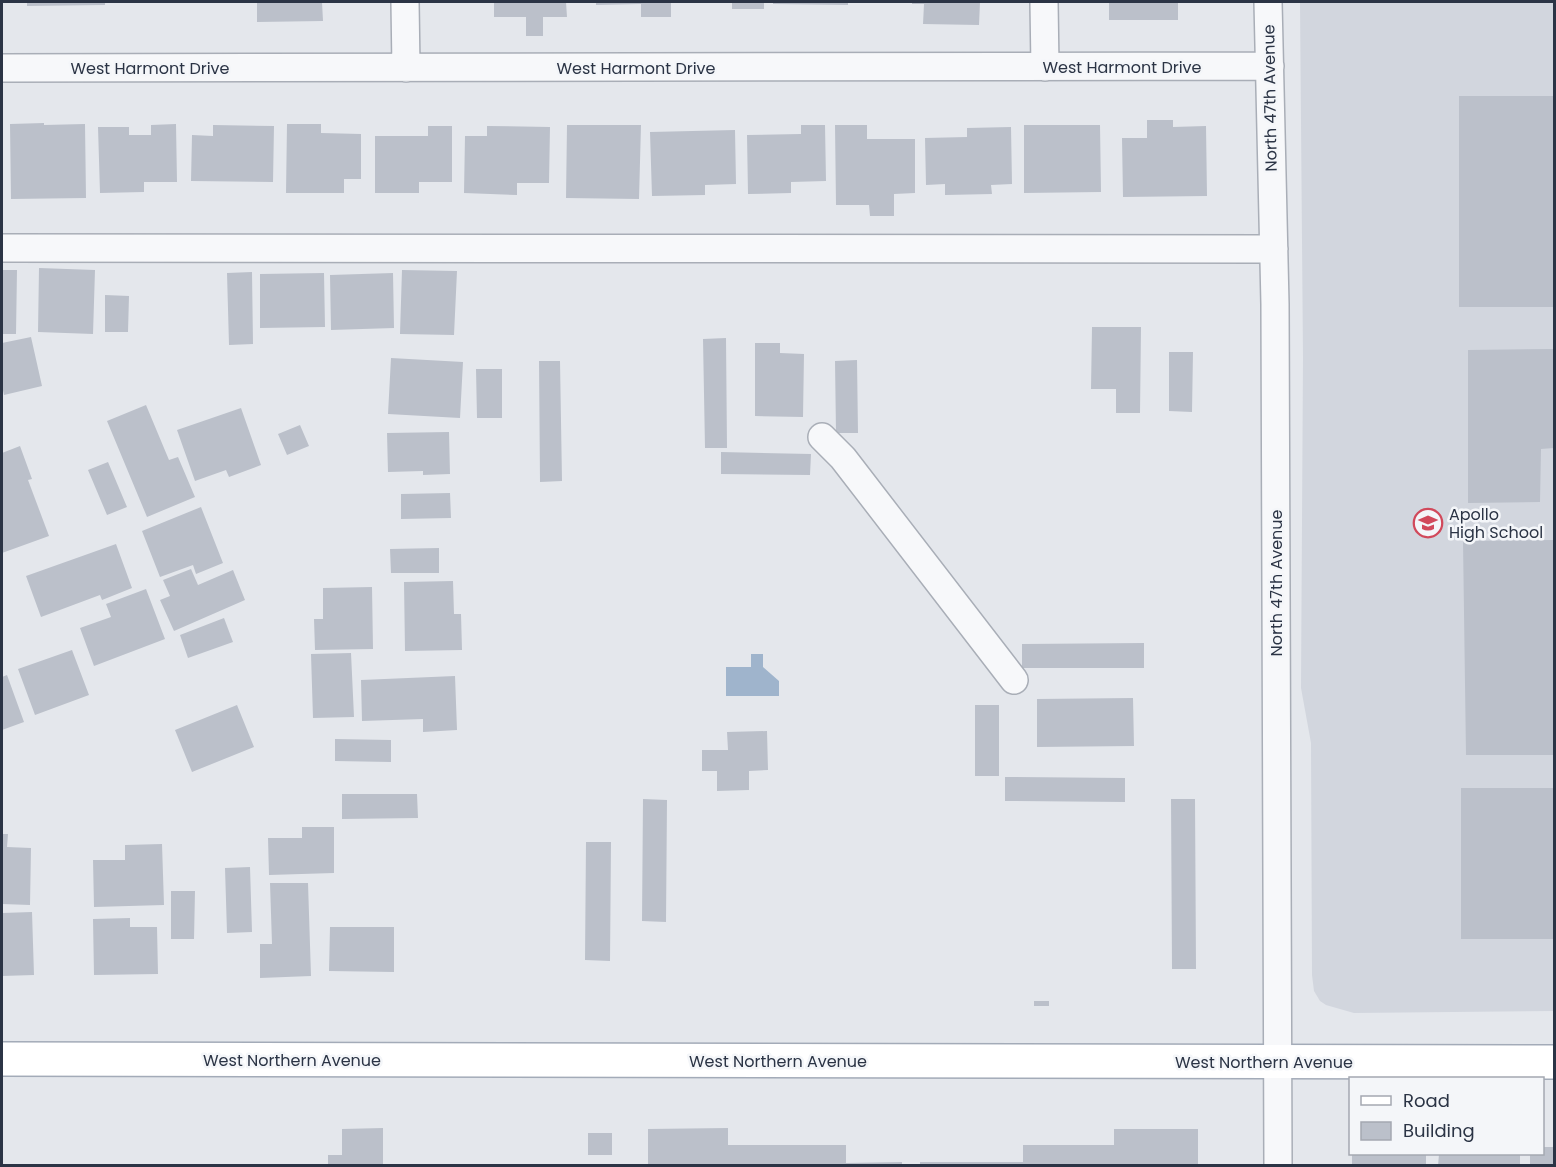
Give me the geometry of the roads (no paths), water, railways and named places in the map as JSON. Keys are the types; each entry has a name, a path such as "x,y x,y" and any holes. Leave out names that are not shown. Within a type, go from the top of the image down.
{"main road":[{"name":"West Northern Avenue","path":"2,1059 1554,1062"}],"street":[{"path":"405,2 406,68"},
{"path":"1044,2 1045,67"},
{"name":"North 47th Avenue","path":"1268,2 1274,249 1278,1166"},
{"name":"West Harmont Drive","path":"2,68 1270,66"},
{"path":"2,248 1274,249"},
{"path":"822,437 843,458 1014,680"}],"water":[{"path":"751,654 763,654 763,667 779,681 779,696 726,696 726,667 751,667"}],"place":[{"name":"Apollo High School","path":"1428,523"}]}
